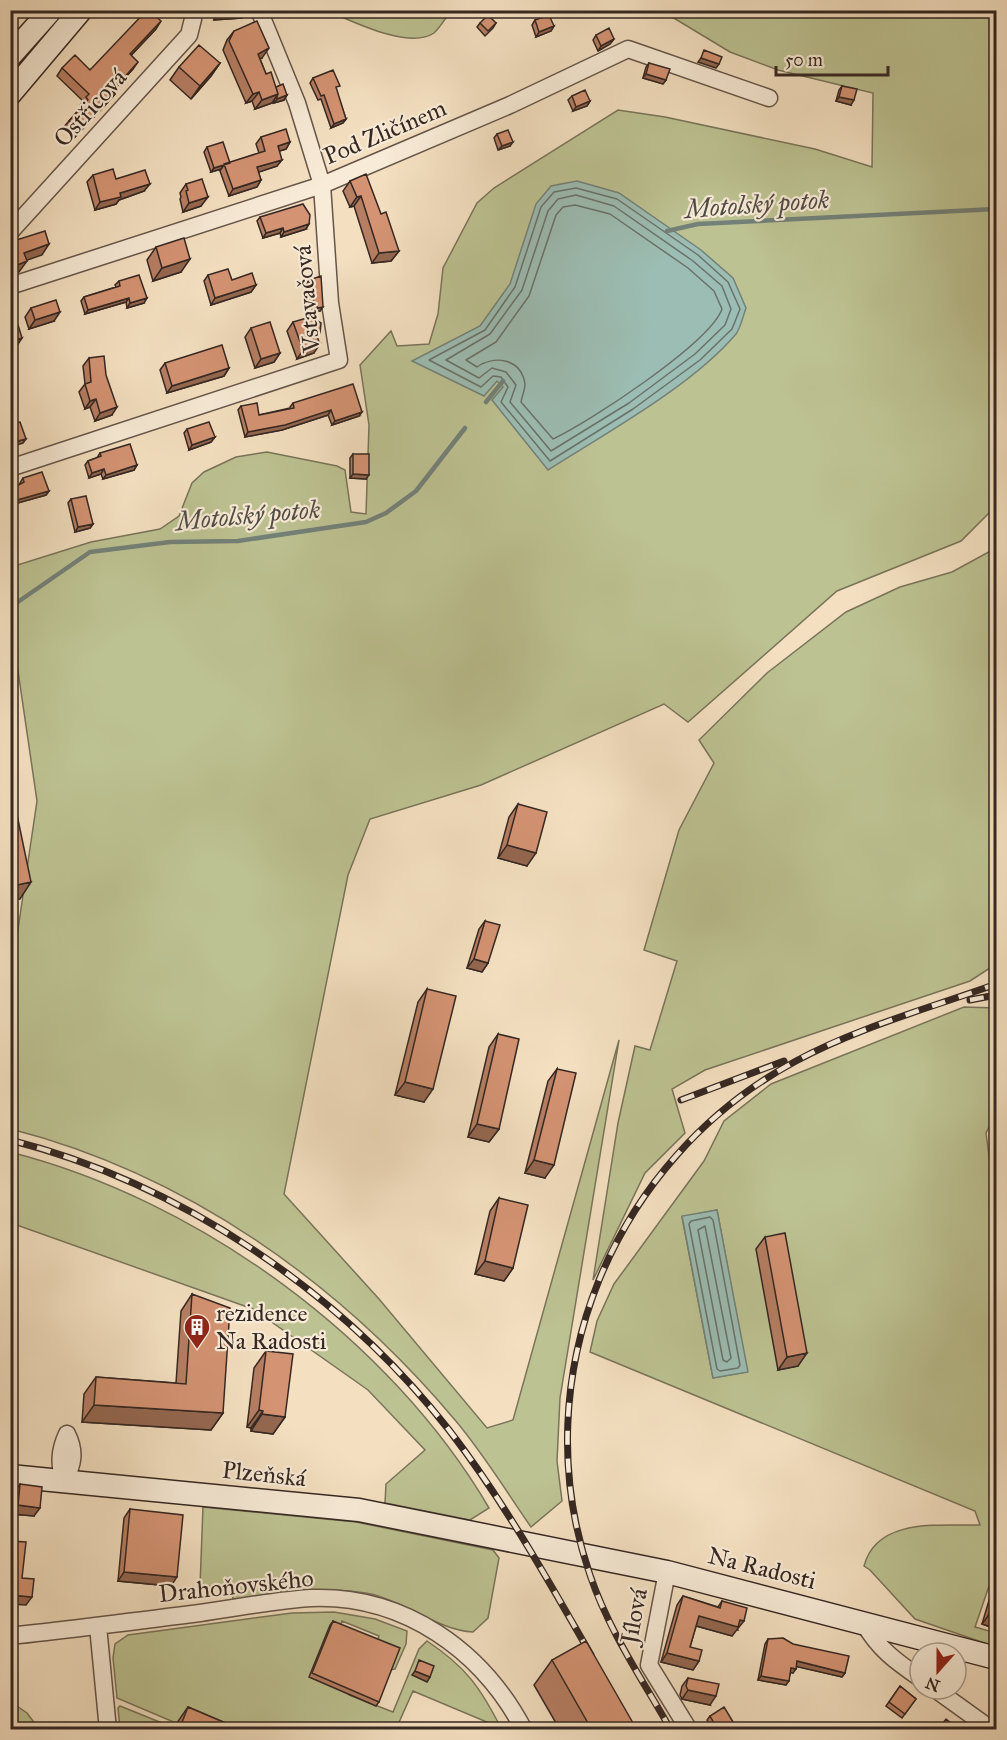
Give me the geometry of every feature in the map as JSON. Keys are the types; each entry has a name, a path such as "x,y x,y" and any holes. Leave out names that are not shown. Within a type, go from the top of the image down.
{"main road":[{"path":"10,56 51,10"},
{"path":"10,94 81,10"},
{"name":"Plzeňská","path":"10,1476 359,1510 511,1539"},
{"name":"Na Radosti","path":"511,1539 667,1572 996,1658"}],"street":[{"name":"Ostřicová","path":"10,232 189,35 193,19 192,10"},
{"name":"Vstavačová","path":"10,468 339,360 330,303 322,185 297,103 259,10"},
{"name":"Pod Zličínem","path":"10,286 322,185 510,105 627,49 769,99"},
{"name":"Jílová","path":"667,1572 649,1665 689,1730"},
{"name":"Drahoňovského","path":"10,1636 313,1598 370,1602 422,1623 466,1654 492,1680 524,1730"},
{"path":"864,1623 873,1640 886,1654 908,1670"},
{"path":"98,1626 108,1730"},
{"path":"952,1701 992,1730"}],"green space":[{"path":"328,11 451,11 434,33 410,38 365,27"},
{"path":"662,11 996,11 996,506 961,541 837,591 688,722 664,704 481,785 370,819 348,875 284,1194 379,1299 487,1428 513,1420 619,1040 560,1398 557,1461 562,1501 531,1527 485,1459 455,1420 410,1370 310,1279 255,1240 198,1204 138,1174 76,1149 11,1129 11,938 17,936 37,801 11,623 11,567 91,542 160,529 179,516 192,483 204,472 236,457 267,452 337,466 345,470 351,512 366,514 369,425 360,365 391,331 397,346 429,344 438,314 443,268 477,203 494,188 618,110 665,117 815,149 872,167 873,93 778,70 730,52"},
{"path":"996,548 996,964 970,981 705,1070 672,1089 685,1133 645,1173 593,1280 618,1123 635,1046 650,1050 677,961 644,950 679,830 714,763 699,740 767,673 846,612 900,587 952,572"},
{"path":"964,1007 996,1008 996,1114 986,1133 996,1209 996,1584 989,1586 975,1627 996,1633 996,1647 915,1619 864,1566 871,1550 882,1539 896,1532 929,1525 980,1525 975,1511 590,1352 597,1321 614,1284 704,1161 724,1121 771,1084","holes":["717,1210 747,1372 713,1378 682,1217"]},
{"path":"10,1152 81,1174 151,1204 219,1241 283,1285 344,1334 399,1388 448,1446 489,1508 470,1520 385,1503 386,1484 425,1450 368,1390 253,1309 11,1223"},
{"path":"203,1507 356,1522 493,1550 499,1558 488,1618 473,1632 460,1630 384,1598 354,1591 302,1591 233,1600 232,1586 200,1586"},
{"path":"334,1612 375,1619 407,1631 406,1644 395,1669 389,1670 376,1644 379,1636 342,1621 339,1629 349,1695 393,1712 419,1649 427,1641 452,1660 471,1679 501,1728 413,1691 396,1729 190,1729 117,1698 113,1658 115,1644 128,1635 292,1613"},
{"path":"11,1702 27,1713 39,1729 11,1729"},
{"path":"120,1706 177,1729 120,1729 118,1708"}],"water":[{"path":"577,181 619,193 701,250 733,278 746,308 736,334 696,372 647,408 548,470 492,400 503,387 497,381 484,396 412,361 480,326 510,284 536,204 551,186"},
{"path":"717,1210 748,1372 713,1378 682,1216"}],"building":[{"path":"147,10 161,21 130,54 138,62 112,91 115,94 79,130 69,121 88,100 86,97 89,94 62,68 75,55 90,70"},
{"path":"488,15 496,23 488,31 480,23"},
{"path":"549,15 554,26 539,32 535,20"},
{"path":"257,21 269,48 258,54 266,74 271,72 278,94 262,100 259,92 253,94 229,41 234,31"},
{"path":"609,28 614,39 601,46 596,35"},
{"path":"199,45 220,63 200,86 179,67"},
{"path":"704,50 722,57 719,64 701,58"},
{"path":"649,63 670,69 666,80 646,74"},
{"path":"333,70 340,86 336,87 346,119 334,124 324,95 321,96 313,78"},
{"path":"283,84 287,95 277,99 276,87"},
{"path":"842,86 857,89 854,100 839,97"},
{"path":"585,90 590,101 576,107 572,96"},
{"path":"286,129 290,142 278,146 282,160 257,167 261,180 233,189 224,164 265,151 261,137"},
{"path":"508,130 513,142 502,146 497,134"},
{"path":"223,142 230,163 214,168 207,147"},
{"path":"113,169 116,179 145,170 150,184 120,193 121,197 100,202 93,175"},
{"path":"366,174 381,214 386,212 399,251 379,253 361,196 357,197 350,181"},
{"path":"202,179 208,197 189,203 186,184"},
{"path":"10,196 17,201 10,209"},
{"path":"303,204 310,215 309,224 284,232 283,228 266,233 260,217"},
{"path":"45,231 49,244 24,253 27,261 10,268 10,242"},
{"path":"184,238 190,259 162,268 156,247"},
{"path":"228,269 232,280 252,273 256,285 215,298 208,275"},
{"path":"139,275 147,298 130,303 129,298 88,310 84,297 120,286 119,281"},
{"path":"321,276 323,307 318,308 314,303 309,280"},
{"path":"56,300 60,312 35,320 31,308"},
{"path":"310,317 321,323 320,333 316,334 320,344 303,350 293,322"},
{"path":"270,322 280,353 261,359 251,328"},
{"path":"18,325 22,338 13,341 16,352 10,353 10,328"},
{"path":"222,345 229,368 172,386 165,363"},
{"path":"104,356 106,375 117,407 100,413 96,399 90,401 85,384 91,382 89,358"},
{"path":"353,384 362,412 335,421 331,410 285,425 248,432 241,406 257,403 259,415 294,408 293,403"},
{"path":"20,422 26,439 10,443 10,424"},
{"path":"209,422 215,437 192,445 187,429"},
{"path":"130,444 137,465 106,475 104,469 92,473 88,461 101,456 100,453"},
{"path":"353,454 369,454 369,475 353,474"},
{"path":"42,472 49,491 17,500 13,488 24,482 23,478"},
{"path":"86,496 93,524 78,527 71,499"},
{"path":"10,781 31,882 12,886 16,908 10,909"},
{"path":"518,804 547,812 536,853 507,845"},
{"path":"485,921 500,925 488,963 474,959"},
{"path":"427,989 456,996 433,1089 405,1082"},
{"path":"498,1034 519,1039 499,1129 477,1124"},
{"path":"557,1069 576,1073 554,1165 534,1160"},
{"path":"499,1198 528,1205 513,1268 485,1261"},
{"path":"785,1233 807,1353 787,1357 765,1237"},
{"path":"192,1294 230,1308 223,1413 94,1405 96,1377 186,1384"},
{"path":"266,1351 293,1354 285,1417 262,1414 263,1411 259,1410"},
{"path":"20,1484 42,1487 40,1508 18,1505"},
{"path":"130,1509 183,1515 177,1577 124,1572"},
{"path":"10,1541 26,1542 22,1578 34,1579 32,1597 10,1595"},
{"path":"996,1589 996,1618 988,1616"},
{"path":"683,1596 720,1608 722,1601 747,1608 744,1621 740,1620 738,1627 699,1616 690,1647 702,1650 699,1661 667,1653"},
{"path":"333,1621 400,1648 379,1702 312,1673"},
{"path":"783,1638 793,1644 849,1656 845,1673 797,1661 796,1669 791,1668 789,1681 761,1676 768,1639"},
{"path":"586,1641 637,1730 592,1730 552,1660"},
{"path":"419,1660 434,1666 430,1677 415,1671"},
{"path":"688,1678 719,1684 716,1696 688,1690 686,1686"},
{"path":"900,1686 908,1692 908,1701 915,1701 905,1714 889,1702"},
{"path":"188,1707 242,1730 179,1730"},
{"path":"724,1707 738,1730 718,1730 710,1716"},
{"path":"946,1719 960,1730 938,1730"}],"waterway":[{"name":"Motolský potok","path":"667,231 698,224 996,209"},
{"name":"Motolský potok","path":"486,402 503,381"},
{"name":"Motolský potok","path":"12,606 90,552 170,542 238,541 366,522 386,513 416,491 465,428"}],"railway":[{"path":"671,1730 627,1654 598,1596 590,1575 572,1500 568,1425 577,1351 599,1280 632,1214 677,1155 732,1103 796,1061 820,1049 870,1028 996,984"},
{"path":"970,1000 996,995"},
{"path":"681,1100 784,1061"},
{"path":"10,1140 73,1159 135,1184 195,1214 253,1249 307,1289 359,1333 406,1380 469,1457 524,1540 591,1655"}],"place":[{"name":"rezidence Na Radosti","path":"197,1350"}]}
